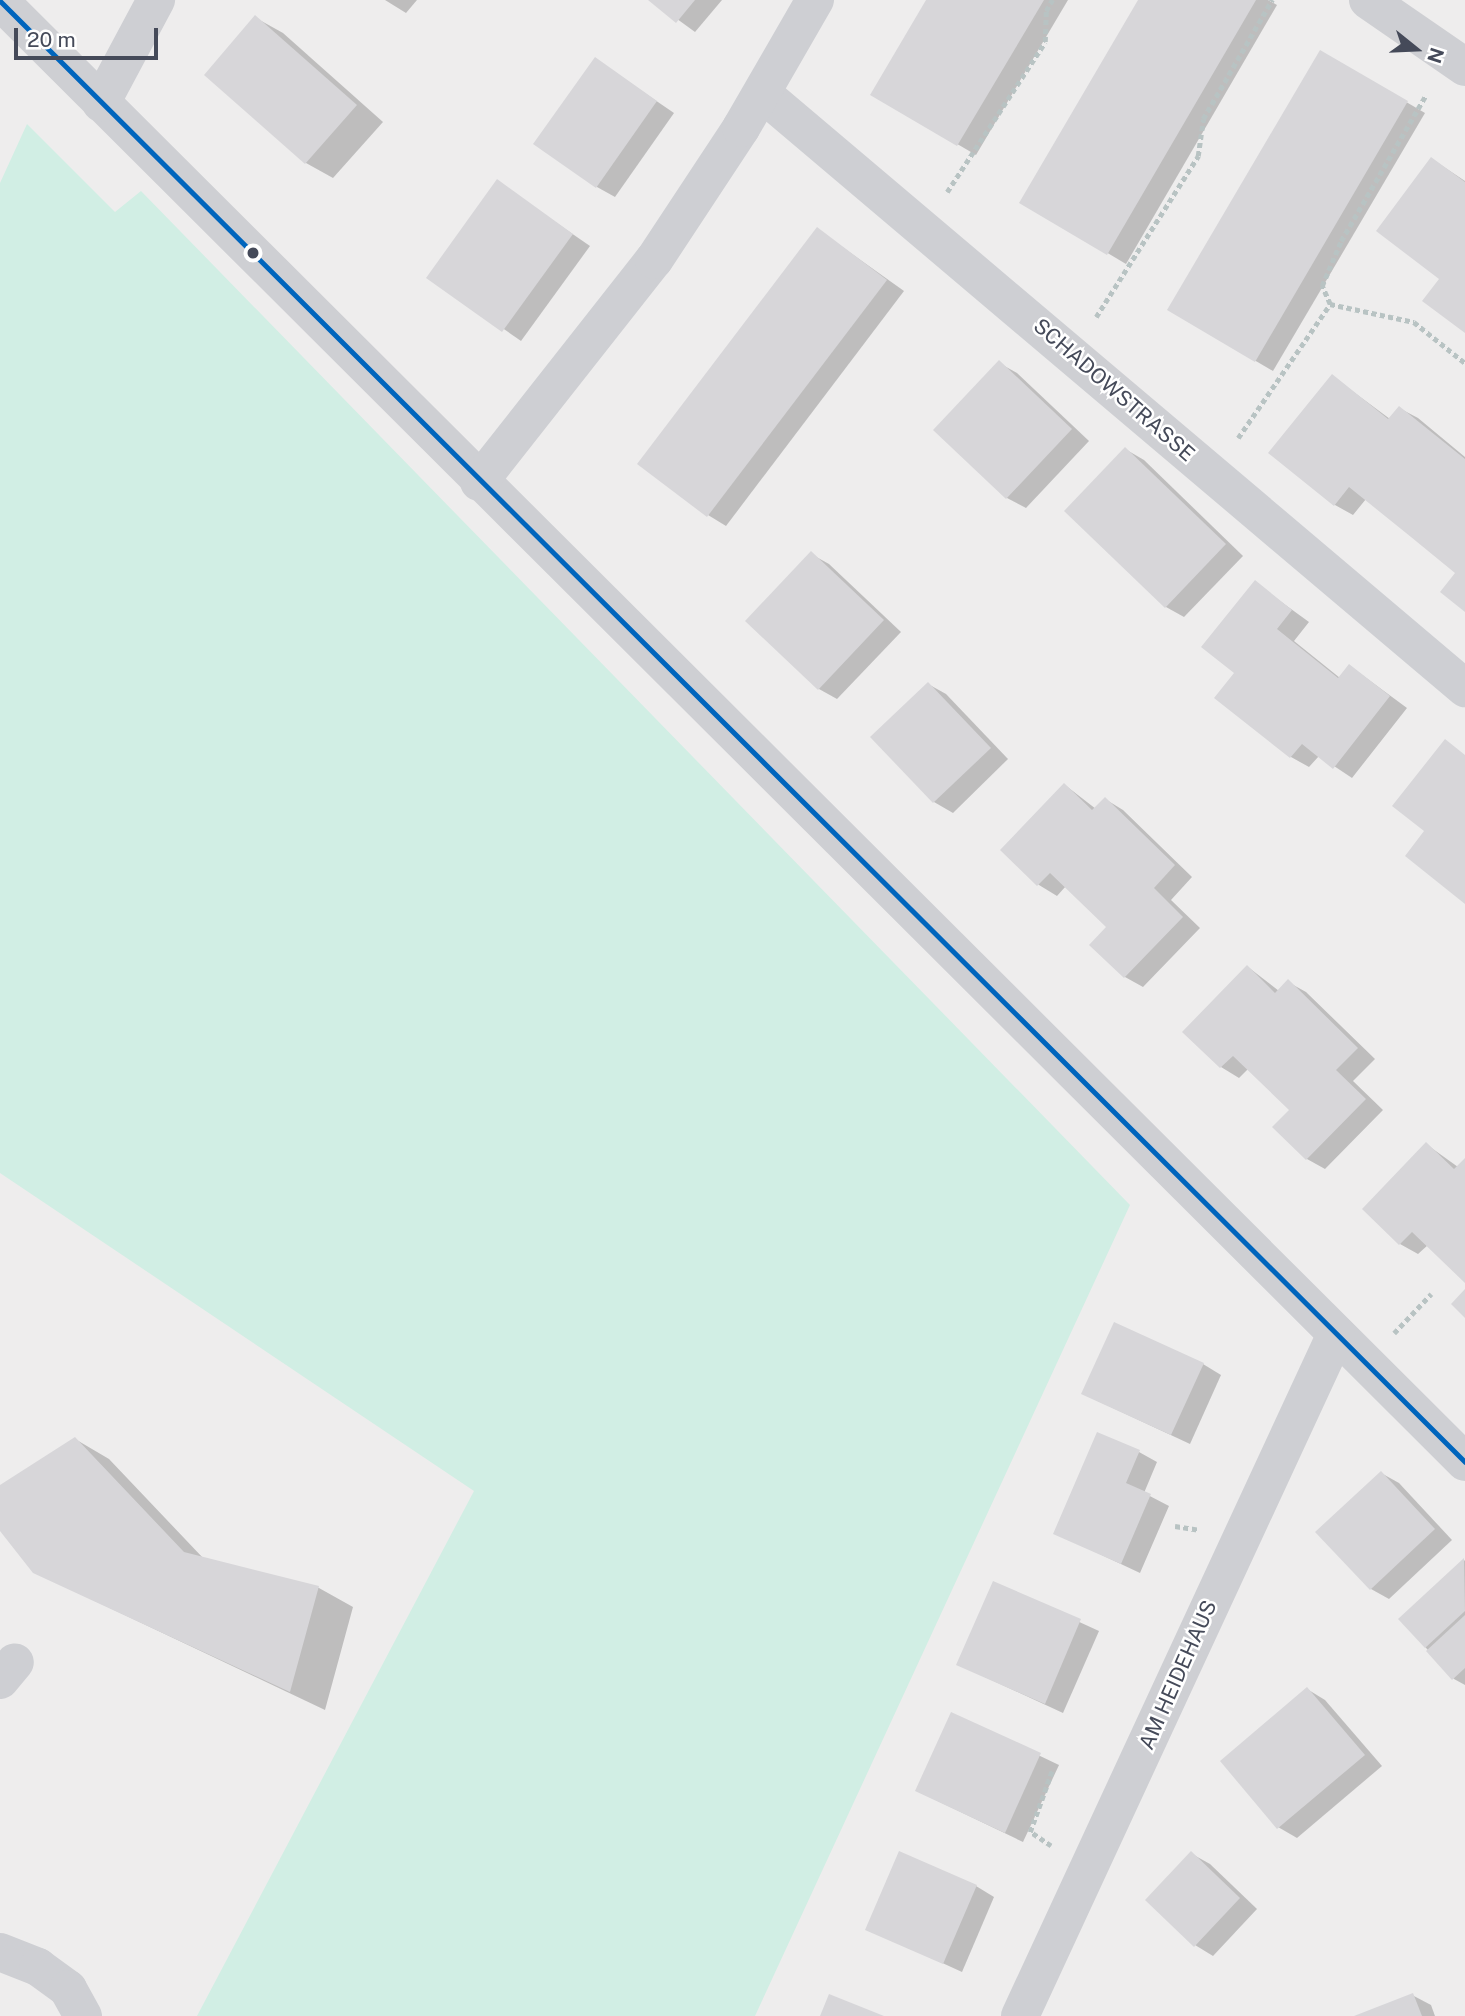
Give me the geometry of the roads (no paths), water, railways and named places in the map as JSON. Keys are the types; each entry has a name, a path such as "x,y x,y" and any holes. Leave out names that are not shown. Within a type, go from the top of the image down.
{"street":[{"path":"101,103 156,0"},
{"path":"479,482 654,260 762,94 815,0"},
{"path":"1368,0 1457,61"},
{"path":"0,1 479,482 1465,1462"},
{"name":"SCHADOWSTRASSE","path":"762,94 924,227 1465,688"},
{"name":"AM HEIDEHAUS","path":"1020,2016 1336,1334"},
{"path":"0,1952 38,1967 68,1989 83,2016"}]}
